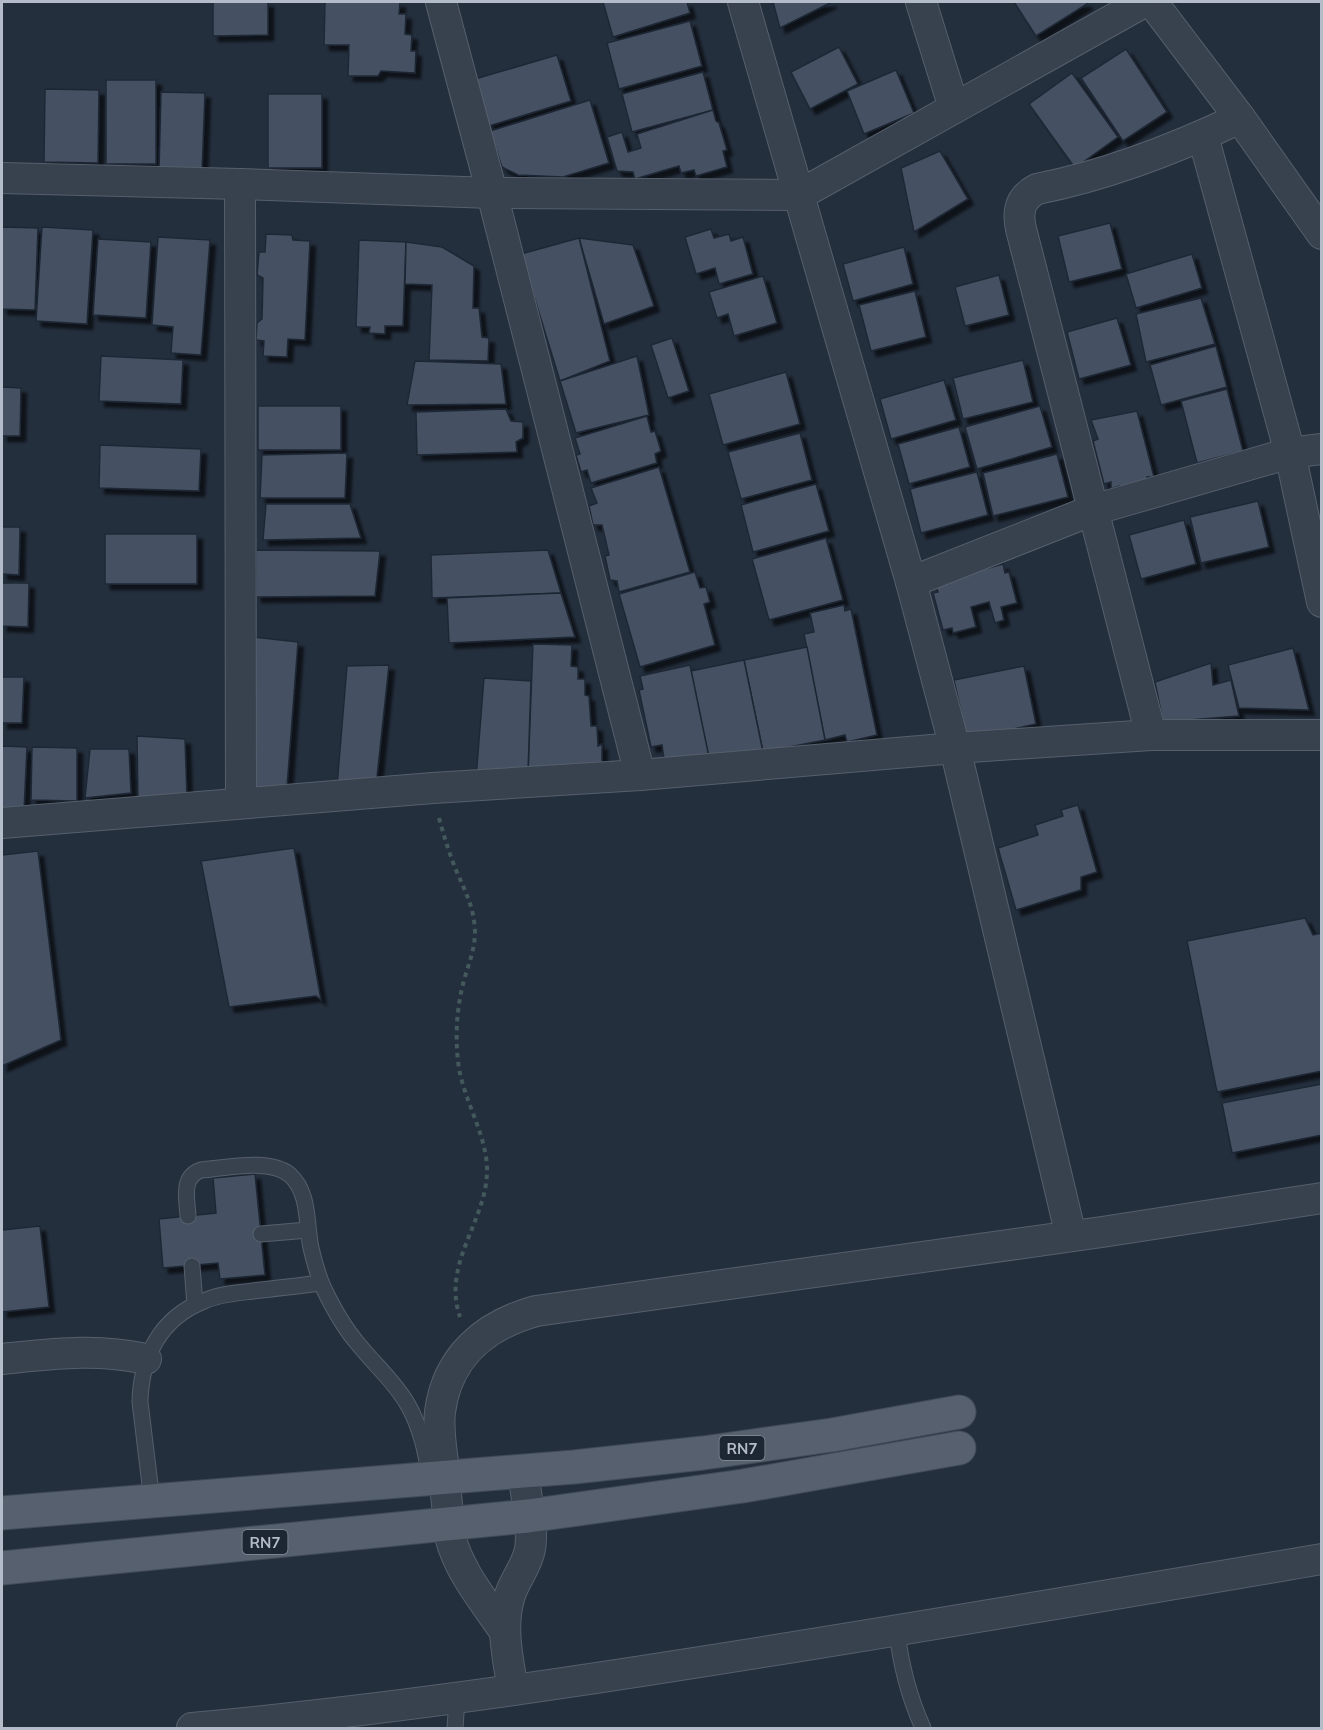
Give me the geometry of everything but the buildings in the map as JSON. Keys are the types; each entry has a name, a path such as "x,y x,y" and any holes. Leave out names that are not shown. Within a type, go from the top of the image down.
{"main road":[{"name":"RN7","path":"2,1514 523,1471 703,1453 832,1435 959,1412"},
{"name":"RN7","path":"2,1569 528,1516 743,1486 959,1448"}],"street":[{"path":"441,2 640,775"},
{"path":"743,2 911,582 955,748 1071,1236"},
{"path":"921,2 954,108"},
{"path":"2,178 492,193 799,195 1144,2"},
{"path":"1152,2 1240,118 1322,234"},
{"path":"1151,735 1021,229 1019,209 1029,193 1037,189 1100,173 1152,156 1203,136 1240,118"},
{"path":"1203,136 1290,453 1322,602"},
{"path":"240,184 241,803"},
{"path":"911,582 1093,510 1290,453 1322,449"},
{"path":"2,823 433,788 640,775 955,748 1151,735 1322,735"},
{"path":"505,1632 458,1560 437,1478 440,1412 451,1376 472,1345 501,1323 536,1311 1071,1236 1322,1198"},
{"path":"2,1359 84,1352 146,1359"},
{"path":"513,1690 505,1632 506,1612 510,1593 528,1559 531,1536 523,1471"},
{"path":"192,1728 295,1719 457,1699 897,1632 1322,1559"}],"lane":[{"path":"188,1216 188,1180 196,1172 268,1166 289,1174 302,1193 311,1249 321,1283 344,1326 407,1404 437,1478"},
{"path":"261,1234 308,1230"},
{"path":"192,1266 195,1305"},
{"path":"152,1502 140,1388 146,1359 161,1333 182,1312 206,1300 229,1294 321,1283"},
{"path":"897,1632 899,1655 906,1685 923,1728"},
{"path":"455,1728 457,1699"}],"path":[{"path":"433,788 446,846 466,890 475,929 470,963 459,1007 456,1035 458,1063 464,1090 480,1133 487,1167 482,1202 456,1275 457,1310 472,1345"}]}
